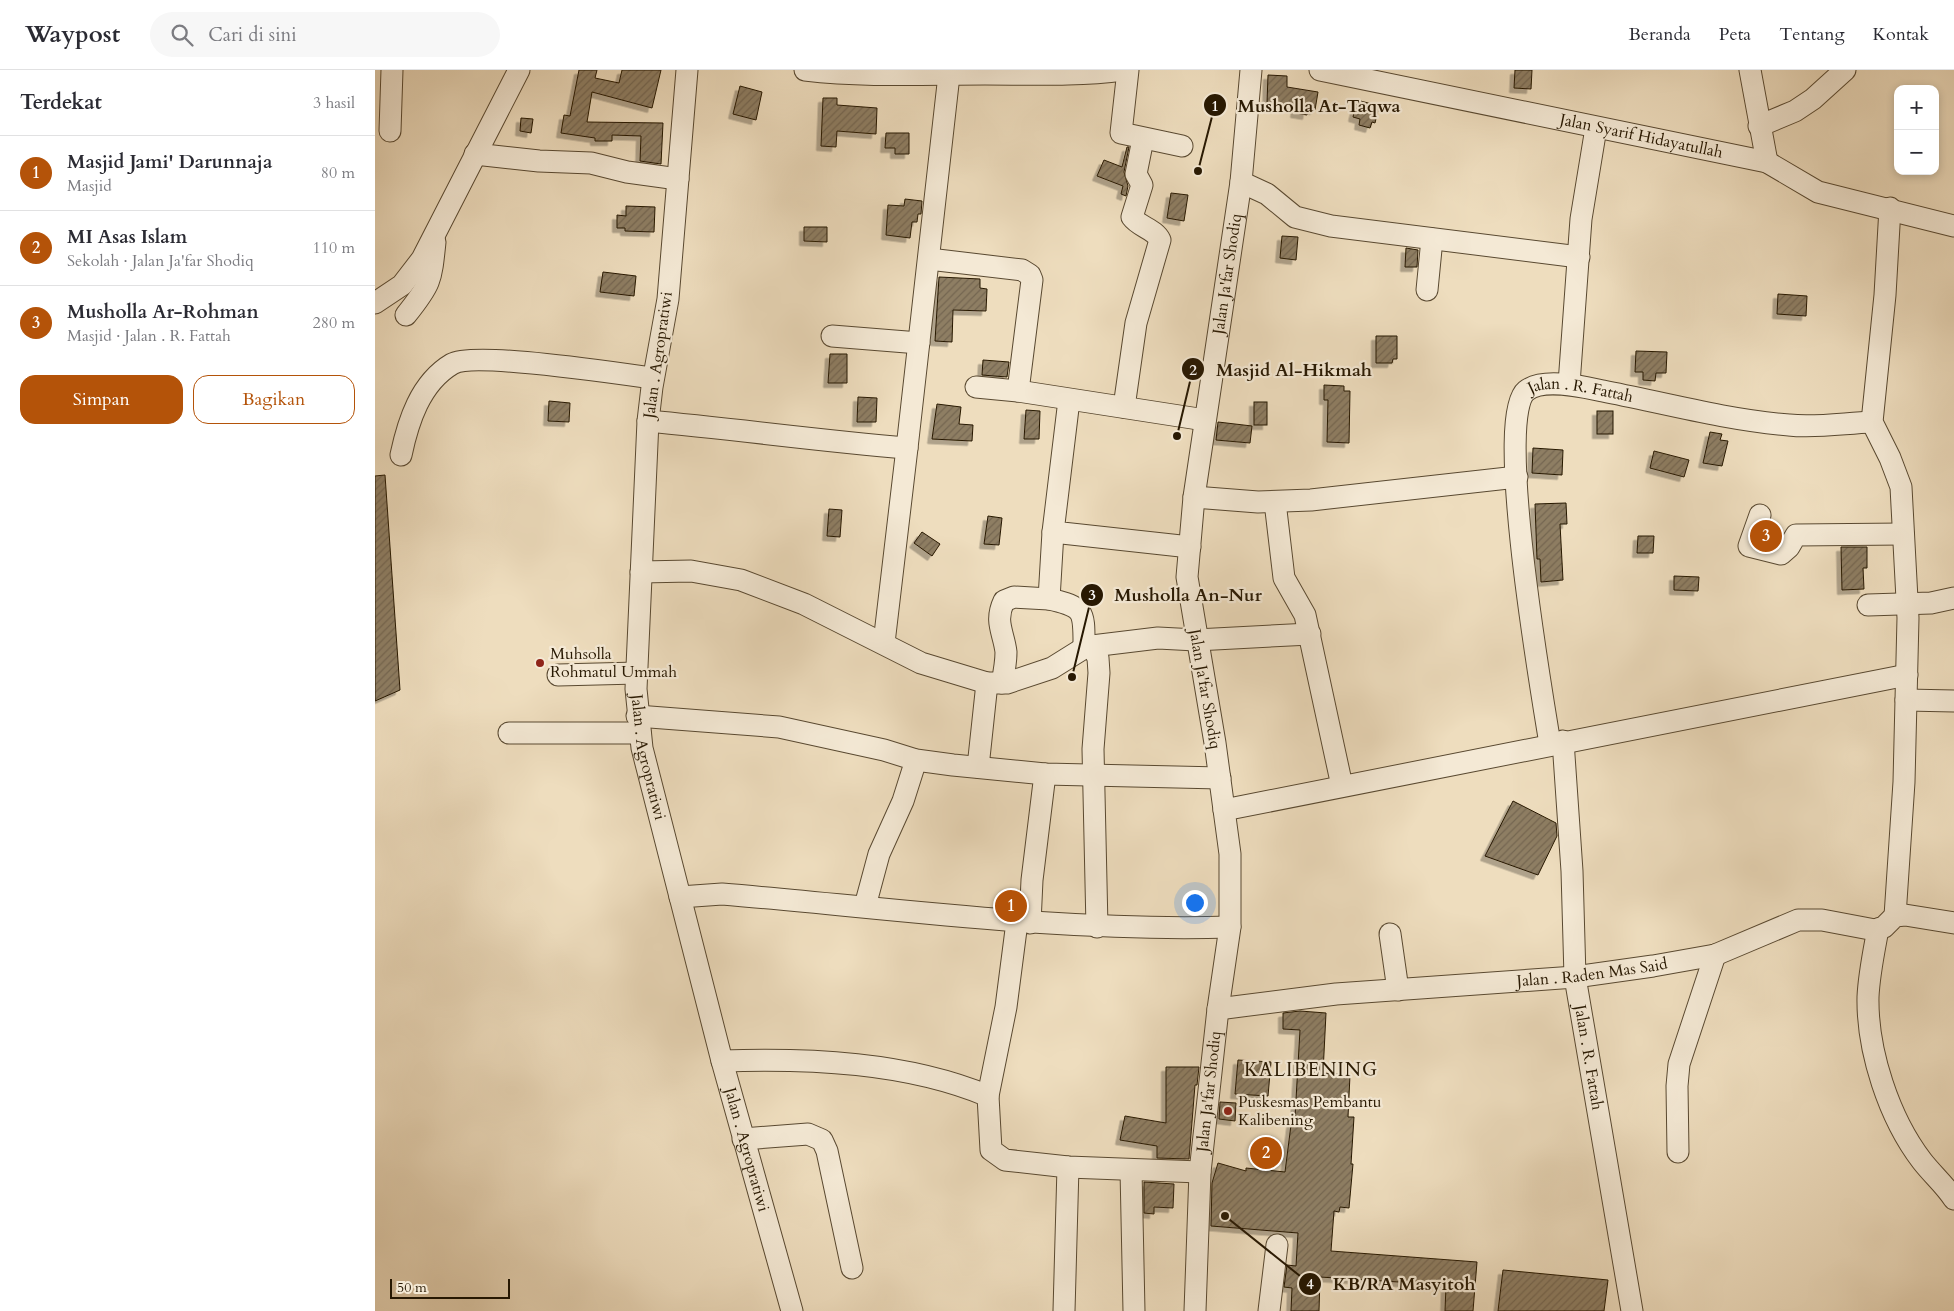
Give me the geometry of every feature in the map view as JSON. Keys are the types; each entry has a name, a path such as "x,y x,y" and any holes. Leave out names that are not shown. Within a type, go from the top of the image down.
{"street":[{"path":"389,131 392,70"},
{"path":"375,303 402,285 423,259 519,70"},
{"name":"Jalan . Agropratiwi","path":"687,70 668,299 653,378 648,421 637,673 638,724 722,1061 792,1311"},
{"path":"805,70 1094,74 1123,70"},
{"path":"1128,70 1120,131 1124,134 1143,139 1182,146"},
{"name":"Jalan Ja'far Shodiq","path":"1195,1311 1200,1172 1218,1009 1230,927 1229,854 1224,810 1187,577 1194,497 1241,182 1251,70"},
{"name":"Jalan Syarif Hidayatullah","path":"1319,70 1767,162 1818,192 1890,208 1954,226"},
{"path":"1750,70 1767,162"},
{"path":"1759,126 1795,111 1813,99 1845,70"},
{"path":"884,643 929,259 959,73"},
{"path":"1569,384 1581,220 1596,128"},
{"path":"1124,407 1136,322 1160,240 1158,236 1136,223 1132,217 1142,185 1136,174 1143,139"},
{"path":"475,154 539,161 591,163 627,172 678,179"},
{"path":"1241,182 1267,194 1295,217 1331,226 1579,257"},
{"path":"1890,208 1885,295 1872,422 1891,458 1901,487 1907,603 1904,782 1895,916"},
{"path":"406,314 427,289 431,278 436,234"},
{"path":"1427,290 1432,239"},
{"path":"929,259 1022,270 1030,276 1032,280 1018,391"},
{"path":"832,336 919,343"},
{"path":"401,455 407,427 422,394 442,371 458,362 495,360 653,378"},
{"name":"Jalan . R. Fattah","path":"1632,1311 1575,977 1572,871 1557,743 1535,652 1523,559 1515,432 1518,401 1526,391 1534,386 1569,384 1735,417 1790,425 1872,422"},
{"path":"976,387 1018,391 1205,420"},
{"path":"1049,599 1053,532 1069,400"},
{"path":"648,421 759,431 842,443 907,448"},
{"path":"1194,497 1258,502 1311,500 1517,477"},
{"path":"1275,502 1284,578 1305,615 1343,786"},
{"path":"1760,515 1749,546 1781,554 1789,547 1796,535 1903,534"},
{"path":"1053,532 1190,547"},
{"path":"641,572 691,571 741,580 804,604 921,663 994,683 1051,668 1088,647 1158,638 1196,640 1310,634"},
{"path":"978,767 994,683 1006,650 1001,636 1000,610 1003,602 1014,597 1049,599 1072,604 1078,609 1084,620 1088,647 1098,658 1099,673 1093,749 1097,927"},
{"path":"1868,605 1931,602 1954,598"},
{"path":"558,675 637,673"},
{"path":"1224,810 1907,674"},
{"path":"1906,700 1954,701"},
{"path":"509,733 638,724 779,727 884,750 916,760 1045,774 1220,778"},
{"path":"865,906 879,854 903,801 916,760"},
{"path":"1045,774 1032,880 988,1096 991,1150 1005,1160 1068,1167 1200,1172"},
{"path":"680,897 722,894 1097,927 1161,929 1230,927"},
{"path":"1954,923 1905,915 1895,916 1884,927 1878,929 1870,969 1868,998 1872,1044 1887,1095 1922,1161 1954,1199"},
{"name":"Jalan . Raden Mas Said","path":"1218,1009 1336,994 1575,977 1715,954 1798,920 1822,920 1866,930 1878,929"},
{"path":"1390,934 1398,990"},
{"path":"1678,1152 1677,1086 1679,1064 1715,954"},
{"path":"722,1061 768,1059 848,1063 910,1074 960,1086 988,1096"},
{"path":"743,1139 807,1134 822,1140 829,1160 852,1268"},
{"path":"1064,1311 1068,1167"},
{"path":"1131,1170 1134,1311"},
{"path":"1269,1311 1277,1245"}],"building":[{"path":"579,70 597,70 595,78 619,83 622,70 661,70 652,108 592,92 587,122 663,123 661,164 640,161 641,136 612,135 612,141 595,141 595,138 561,133 564,115 570,116"},
{"path":"1515,70 1532,70 1531,89 1514,88"},
{"path":"1268,75 1287,76 1287,87 1318,92 1315,110 1308,109 1307,115 1295,113 1296,107 1267,103"},
{"path":"740,86 762,92 756,120 733,114"},
{"path":"823,98 837,98 837,105 877,108 876,134 837,131 836,147 821,146"},
{"path":"1357,100 1379,106 1375,123 1372,122 1370,128 1359,125 1360,119 1353,117"},
{"path":"521,118 533,119 531,133 520,131"},
{"path":"886,133 909,133 909,154 895,154 895,148 885,148"},
{"path":"1127,147 1129,147 1124,172 1128,186 1126,196 1121,194 1123,186 1097,176 1104,160 1122,167"},
{"path":"1171,193 1188,195 1184,221 1167,218"},
{"path":"905,199 922,201 921,214 918,214 917,222 912,222 910,238 886,235 888,205 904,206"},
{"path":"626,206 655,207 654,232 625,231 625,228 617,228 617,215 626,216"},
{"path":"804,227 827,227 827,242 804,241"},
{"path":"1282,236 1298,237 1296,260 1280,258"},
{"path":"1406,248 1418,250 1417,267 1405,267"},
{"path":"603,272 636,276 634,296 600,292"},
{"path":"939,277 980,279 980,288 987,289 986,311 953,310 952,342 935,341"},
{"path":"1778,294 1807,296 1806,316 1777,314"},
{"path":"1376,336 1397,336 1397,359 1393,359 1392,363 1376,363"},
{"path":"1636,351 1667,352 1666,373 1656,373 1655,381 1643,380 1643,372 1635,372"},
{"path":"830,354 847,354 847,383 828,383"},
{"path":"983,360 1009,362 1007,377 982,375"},
{"path":"1324,385 1344,386 1344,391 1350,391 1349,443 1327,442 1328,400 1324,400"},
{"path":"858,397 877,398 876,422 857,422"},
{"path":"549,401 570,403 569,422 548,421"},
{"path":"1254,402 1267,402 1267,425 1254,425"},
{"path":"937,404 961,407 959,424 973,425 972,441 932,439"},
{"path":"1026,410 1040,411 1039,439 1024,439"},
{"path":"1597,411 1613,411 1613,434 1597,434"},
{"path":"1218,422 1252,426 1250,443 1216,440"},
{"path":"1710,432 1722,434 1720,440 1728,441 1722,466 1703,463"},
{"path":"1533,448 1563,450 1562,475 1532,473"},
{"path":"1654,451 1689,460 1684,477 1650,468"},
{"path":"385,475 400,690 375,701 375,476"},
{"path":"1566,503 1567,524 1560,524 1563,580 1541,582 1540,559 1537,559 1535,504"},
{"path":"829,509 842,510 840,537 827,536"},
{"path":"988,516 1002,518 999,545 984,544"},
{"path":"922,532 940,544 932,556 914,543"},
{"path":"1638,536 1654,536 1653,553 1637,553"},
{"path":"1841,547 1867,547 1867,568 1863,568 1864,589 1842,590"},
{"path":"1674,576 1699,577 1698,591 1674,590"},
{"path":"1513,801 1556,823 1557,836 1538,875 1485,856"},
{"path":"1300,1011 1326,1013 1323,1073 1350,1075 1348,1117 1354,1117 1351,1164 1353,1164 1349,1208 1340,1207 1339,1212 1334,1211 1331,1251 1477,1262 1473,1311 1445,1311 1446,1285 1320,1277 1319,1311 1291,1311 1292,1288 1284,1287 1287,1265 1296,1266 1298,1233 1211,1226 1212,1183 1218,1163 1246,1171 1246,1168 1285,1172 1292,1117 1295,1117 1300,1030 1283,1029 1283,1013"},
{"path":"1238,1060 1271,1062 1268,1096 1235,1094"},
{"path":"1166,1067 1199,1067 1197,1085 1195,1085 1189,1159 1157,1158 1157,1146 1120,1140 1125,1116 1166,1123"},
{"name":"Puskesmas Pembantu Kalibening","path":"1220,1102 1236,1103 1235,1121 1219,1119"},
{"path":"1144,1182 1174,1184 1173,1208 1154,1207 1154,1214 1144,1213"},
{"path":"1503,1270 1608,1280 1604,1311 1498,1311"}],"place":[{"name":"Musholla At-Taqwa","path":"1198,171"},
{"name":"Masjid Al-Hikmah","path":"1177,436"},
{"name":"Musholla Ar-Rohman","path":"1766,536"},
{"name":"Muhsolla Rohmatul Ummah","path":"540,663"},
{"name":"Musholla An-Nur","path":"1072,677"},
{"name":"Masjid Jami' Darunnaja","path":"1011,906"},
{"name":"Puskesmas Pembantu Kalibening","path":"1228,1111"},
{"name":"MI Asas Islam","path":"1266,1153"},
{"name":"KB/RA Masyitoh","path":"1225,1216"}],"district":[{"name":"KALIBENING","path":"1311,1070"}]}
